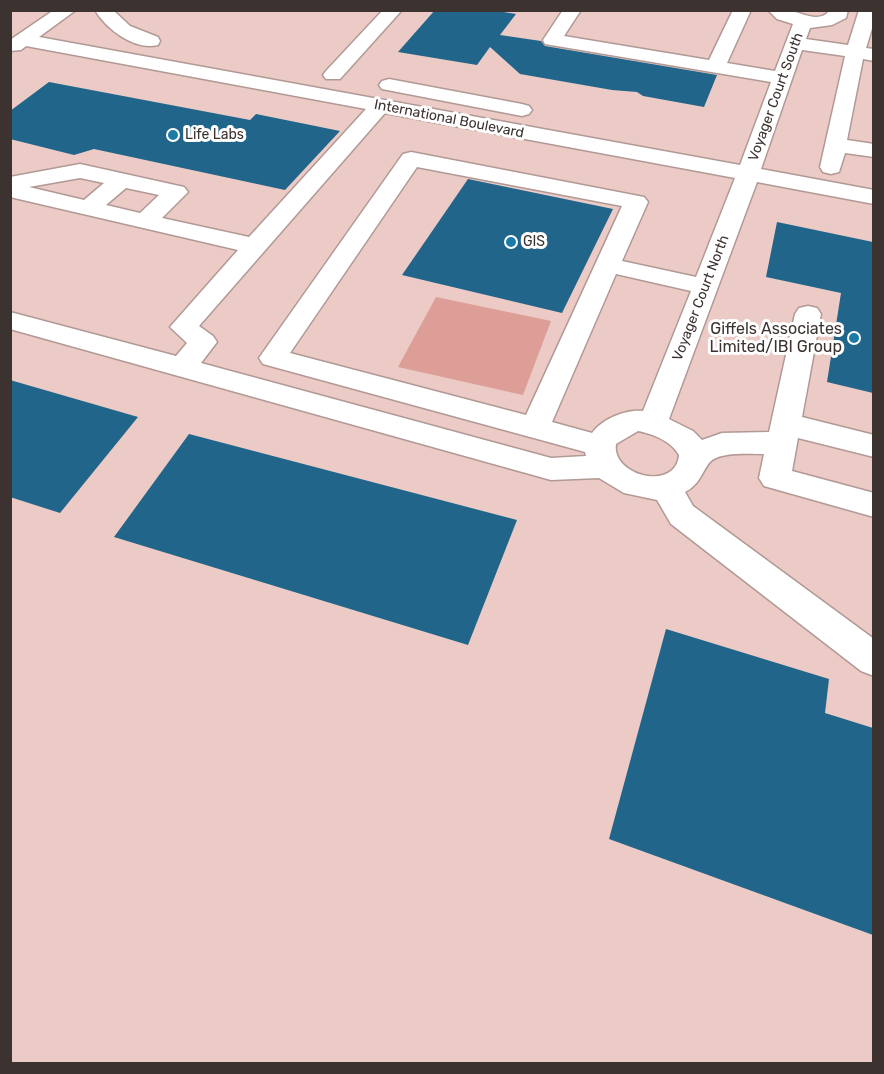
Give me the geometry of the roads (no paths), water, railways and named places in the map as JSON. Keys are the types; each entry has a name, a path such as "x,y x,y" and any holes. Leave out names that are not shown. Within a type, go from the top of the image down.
{"street":[{"path":"24,31 67,10"},
{"path":"104,10 109,20 127,32 151,41"},
{"path":"333,75 393,10"},
{"path":"572,10 552,40 783,78"},
{"path":"715,67 742,10"},
{"name":"Voyager Court South","path":"777,10 789,18 803,21 827,21 840,14 839,10"},
{"path":"831,167 835,145 864,54 867,10"},
{"name":"Voyager Court South","path":"752,163 803,21"},
{"path":"24,31 76,28"},
{"name":"International Boulevard","path":"24,31 380,106 427,137 752,163 873,197"},
{"path":"97,32 172,45"},
{"path":"795,43 864,54"},
{"name":"International Boulevard","path":"312,71 541,113"},
{"path":"182,367 203,342 183,327 380,106"},
{"path":"535,428 636,202 427,137 273,358 535,428 603,456"},
{"path":"835,145 873,151"},
{"name":"International Boulevard","path":"733,149 752,163 777,157"},
{"name":"Voyager Court North","path":"653,423 752,163"},
{"path":"810,163 852,171"},
{"path":"10,184 80,171 176,192 145,221"},
{"path":"89,208 121,180"},
{"path":"10,190 255,246"},
{"path":"608,265 704,286"},
{"path":"808,315 775,478 873,505"},
{"path":"10,320 551,469 603,456"},
{"path":"639,422 653,423 680,435 689,445 693,457 692,467 685,477 666,487 646,487 627,482 615,476 603,456 604,436 613,429 639,422"},
{"path":"693,457 722,444 784,434 873,446"},
{"path":"666,487 682,515 873,660"}],"place":[{"name":"Life Labs","path":"173,135"},
{"name":"GIS","path":"511,242"},
{"name":"Giffels Associates Limited/IBI Group","path":"854,338"}]}
